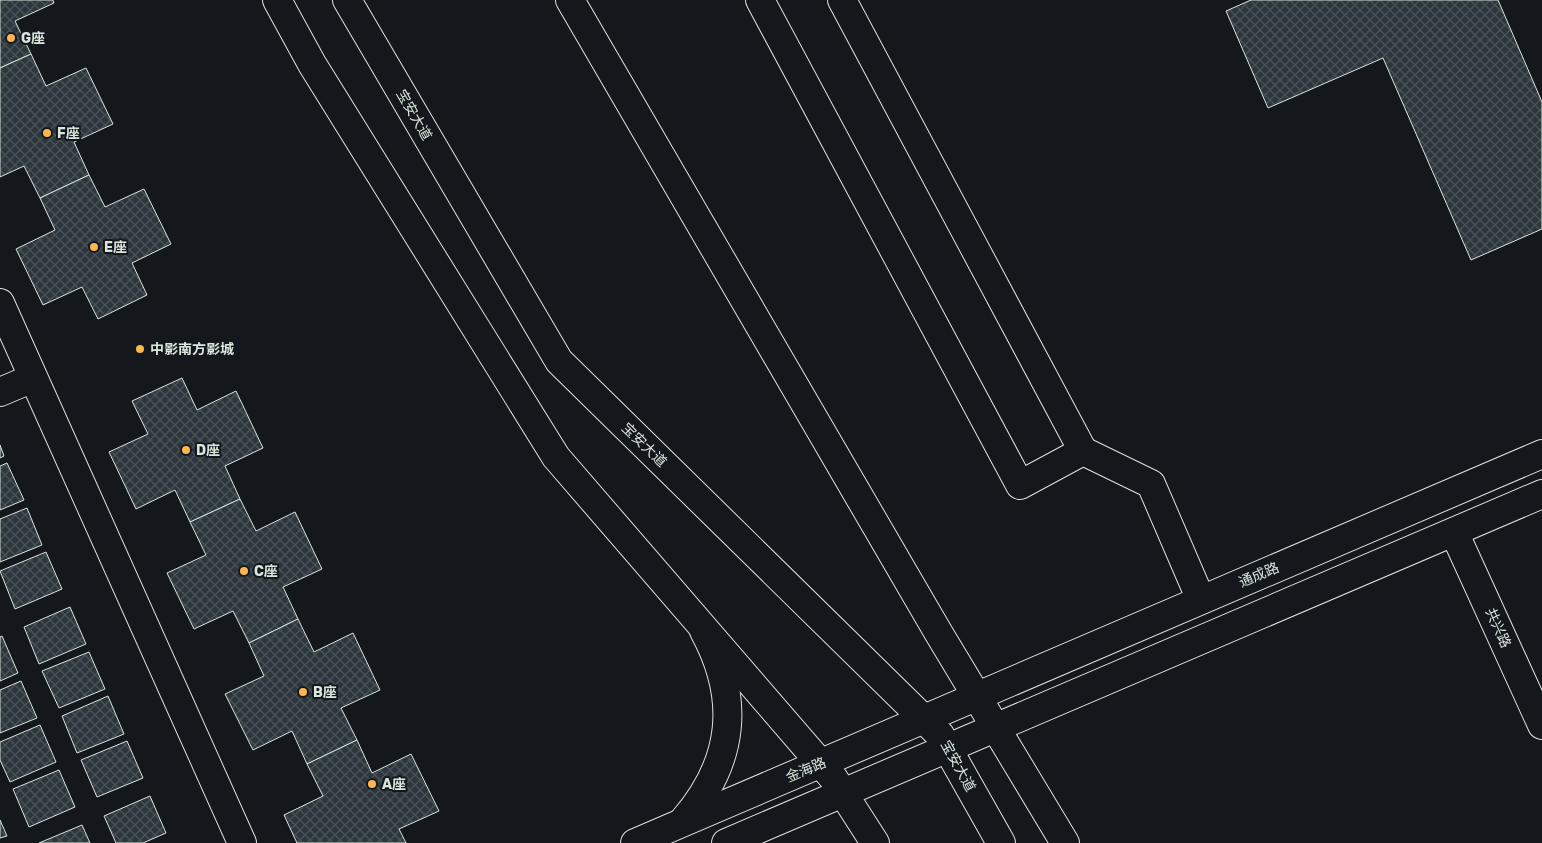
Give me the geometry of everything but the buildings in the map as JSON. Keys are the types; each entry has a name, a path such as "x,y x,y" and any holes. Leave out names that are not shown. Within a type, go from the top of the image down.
{"street":[{"path":"277,0 312,64 556,457 834,779 874,843"},
{"name":"宝安大道","path":"347,0 559,361 940,735 1001,843"},
{"path":"570,0 976,697 1065,843"},
{"path":"760,0 1020,485 1083,451"},
{"path":"842,0 1083,451 1151,484 1201,600"},
{"path":"0,303 242,843"},
{"path":"0,392 33,378"},
{"name":"通成路","path":"976,697 1542,454"},
{"path":"726,843 1542,494"},
{"name":"共兴路","path":"1454,532 1542,725"},
{"path":"682,823 701,801 714,775 724,750 728,724 726,698 720,672 712,647 699,624"},
{"name":"金海路","path":"635,843 976,697"}],"place":[{"name":"G座","path":"11,38"},
{"name":"F座","path":"47,133"},
{"name":"E座","path":"94,247"},
{"name":"中影南方影城","path":"140,349"},
{"name":"D座","path":"186,450"},
{"name":"C座","path":"244,571"},
{"name":"B座","path":"303,692"},
{"name":"A座","path":"372,784"}]}
